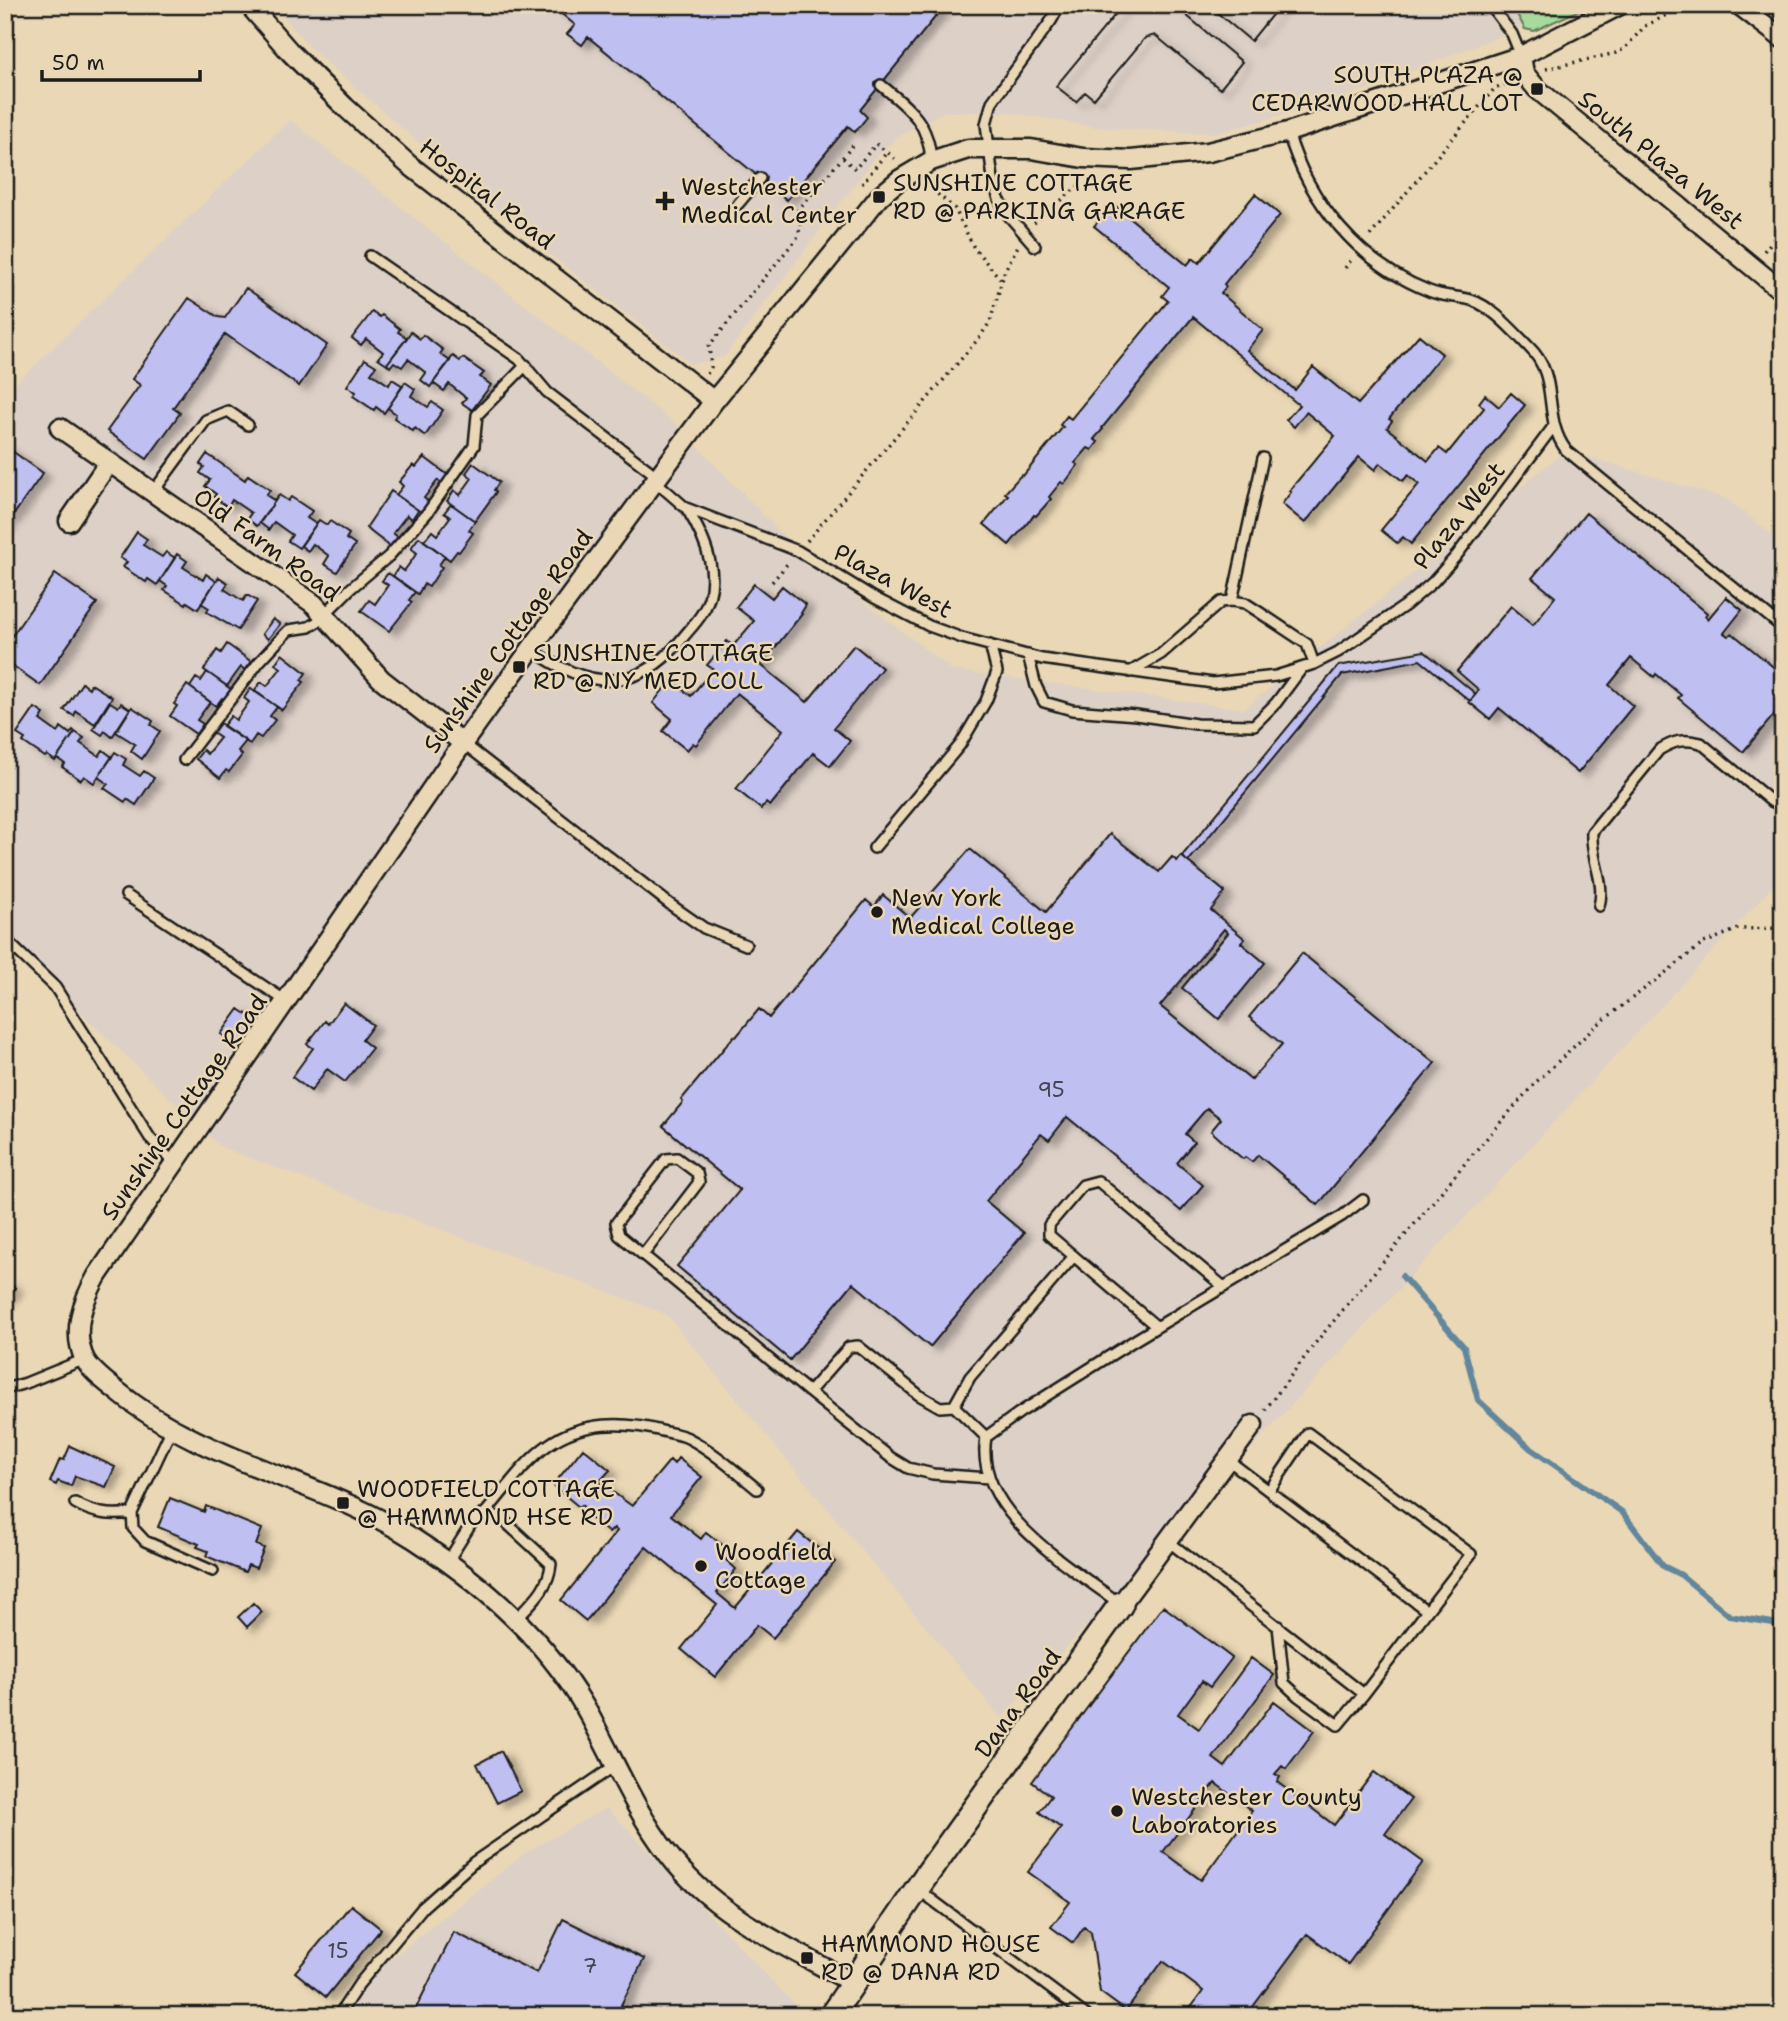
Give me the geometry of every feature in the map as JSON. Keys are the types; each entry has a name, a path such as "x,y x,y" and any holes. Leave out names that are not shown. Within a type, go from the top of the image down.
{"street":[{"name":"Hospital Road","path":"249,5 318,80 408,164 714,401"},
{"name":"Sunshine Cottage Road","path":"85,1359 79,1331 82,1303 97,1276 174,1163 463,743 531,649 714,401 878,197 911,172 931,161 968,149 1031,149 1083,158 1131,160 1208,152 1288,132 1521,56 1620,5"},
{"path":"1739,5 1783,39"},
{"name":"South Plaza West","path":"1521,56 1527,76 1537,89 1783,292"},
{"name":"Old Farm Road","path":"60,428 314,604 381,679 463,743"},
{"path":"69,521 109,463"},
{"path":"85,1359 102,1379 127,1400 172,1428 233,1458 343,1503 388,1525 448,1561 516,1619 551,1659 584,1707 642,1816 668,1855 699,1888 760,1933 853,1983"},
{"name":"Dana Road","path":"831,2016 917,1889 1121,1604 1254,1426"}],"lane":[{"path":"1035,246 1009,216 999,199 993,179 986,124 992,102 1051,21 1056,12 1055,5"},
{"path":"1490,5 1512,34 1521,56"},
{"path":"881,85 916,115 927,137 931,161"},
{"path":"1288,132 1299,164 1316,196 1334,221 1361,247 1397,274 1428,291 1482,304 1532,349 1546,372 1553,427 1566,450 1783,628"},
{"path":"738,204 760,177"},
{"name":"Plaza West","path":"370,256 526,365 547,392 656,479 687,508 798,551 873,597 929,626 962,638 1027,655 1130,672 1213,683 1276,676 1314,664 1338,652 1433,582 1477,530 1553,427"},
{"path":"184,760 284,635 289,630 311,626 389,556 428,512 474,446 477,415 526,365"},
{"path":"153,492 206,420 228,411 248,425"},
{"path":"1232,601 1263,458"},
{"path":"531,649 552,664 574,674 611,680 632,678 665,659 701,615 711,594 712,574 707,551 687,508"},
{"path":"1130,672 1161,654 1221,602 1232,601 1252,607 1307,644 1314,664"},
{"path":"874,848 960,745 986,701 997,672 990,645"},
{"path":"1027,655 1044,702 1072,710 1136,715 1196,724 1254,725 1302,668"},
{"path":"1599,906 1603,893 1593,853 1592,832 1659,750 1672,741 1688,739 1701,743 1771,801 1783,806"},
{"path":"463,743 671,905 704,928 746,945"},
{"path":"126,895 286,1001"},
{"path":"5,939 55,987 150,1138 174,1163"},
{"path":"643,1255 699,1182 697,1173 677,1158 666,1159 616,1223 620,1235 643,1255 809,1392 890,1457 908,1468 933,1474 989,1478"},
{"path":"1157,1327 1049,1235 1049,1225 1083,1185 1098,1181 1224,1287"},
{"path":"1121,1604 1032,1538 1003,1503 989,1478 983,1455 986,1437 1019,1413 1342,1216 1363,1200"},
{"path":"954,1406 970,1377 1074,1256"},
{"path":"809,1392 849,1347 858,1346 919,1395 940,1407 954,1406 986,1437"},
{"path":"5,1389 85,1359"},
{"path":"448,1561 473,1521 486,1512 547,1446 569,1433 607,1424 640,1425 686,1437 727,1464 757,1489"},
{"path":"172,1428 132,1513 133,1528 145,1541 213,1571"},
{"path":"1269,1491 1308,1433 1471,1554 1338,1725 1284,1683 1278,1626"},
{"path":"1228,1460 1427,1611"},
{"path":"75,1503 90,1512 113,1515 132,1513"},
{"path":"486,1512 501,1518 551,1564 550,1577 542,1592 516,1619"},
{"path":"1168,1541 1364,1694"},
{"path":"338,2016 359,1984 423,1908 474,1862 616,1765"},
{"path":"917,1889 1087,2016"}],"path":[{"path":"1345,268 1495,88 1545,69 1616,53 1624,49 1645,26 1686,5"},
{"path":"699,389 711,367 709,346 797,238 801,225 799,210 855,143"},
{"path":"843,158 855,169 876,144 887,152 956,209 974,248 1002,281"},
{"path":"862,184 887,152"},
{"path":"772,582 979,338 990,322 1002,281 1024,234 1036,220 1080,184"},
{"path":"1751,265 1783,228"},
{"path":"1254,1426 1317,1341 1388,1253 1489,1135 1552,1067 1596,1026 1704,943 1738,929 1783,928"}],"shaded area":[{"name":"Westchester Medical Center","path":"274,5 1577,5 1346,97 1217,133 1101,128 1005,112 943,112 896,138 873,160 724,357 691,364 535,243 312,50"},
{"name":"New York Medical College","path":"290,120 677,425 798,551 952,670 1244,709 1566,450 1727,499 1783,544 1783,870 1774,885 1001,1718 666,1314 221,1147 5,940 5,394"},
{"path":"607,1808 802,2012 800,2016 332,2016 359,1984 528,1851"}],"green space":[{"path":"1512,5 1590,5 1534,31 1525,29"}],"building":[{"path":"551,5 945,5 860,110 867,117 855,132 848,126 787,200 588,37 582,45 567,34 575,25"},
{"path":"1123,5 1174,5 1242,62 1220,89 1155,35 1145,38 1094,99 1085,92 1076,102 1056,86"},
{"path":"1123,5 1174,5 1242,62 1220,89 1155,35 1145,38 1094,99 1085,92 1076,102 1056,86"},
{"path":"1208,5 1280,5 1251,41"},
{"path":"1208,5 1280,5 1251,41"},
{"path":"1255,194 1280,215 1224,284 1226,287 1221,293 1263,330 1247,350 1295,390 1313,367 1358,404 1419,335 1442,354 1389,419 1392,421 1387,428 1428,461 1439,448 1447,454 1484,408 1479,403 1485,395 1499,407 1511,393 1525,405 1411,544 1403,537 1397,543 1381,530 1419,484 1408,475 1403,481 1380,463 1375,470 1359,457 1305,523 1282,504 1291,492 1289,491 1335,436 1306,412 1294,427 1286,420 1299,405 1193,317 1102,428 1094,439 1098,442 1092,450 1088,448 1075,463 1078,465 1064,484 1061,482 1049,497 1051,499 1009,545 984,524 1008,495 1005,493 1021,475 1023,476 1063,427 1060,425 1067,416 1071,419 1168,301 1162,296 1169,287 1094,226 1113,204 1187,265 1193,258 1199,263"},
{"path":"246,288 327,345 299,386 225,334 173,408 180,413 147,459 107,431 140,385 132,379 189,298 218,317 225,318"},
{"path":"372,312 380,317 382,315 407,338 387,364 378,358 383,352 366,339 361,345 352,338"},
{"path":"411,332 420,339 423,335 443,350 440,354 450,361 430,387 421,380 426,373 408,359 402,367 394,362 390,367 387,364"},
{"path":"453,356 460,361 463,358 484,373 480,377 491,385 472,410 462,403 466,398 449,384 444,391 433,383"},
{"path":"365,359 376,366 371,373 389,385 392,379 403,386 384,413 376,407 374,410 353,396 356,392 347,386"},
{"path":"405,382 415,389 411,396 428,407 432,402 443,410 425,436 394,418 396,414 388,408"},
{"path":"5,446 43,473 5,527"},
{"path":"207,454 245,480 248,475 270,490 266,495 275,501 257,526 247,519 251,513 232,500 228,507 205,486 210,480 200,473 204,467 200,464"},
{"path":"424,457 449,476 442,484 438,480 424,498 429,502 421,512 396,495 403,486 399,482 413,465 416,467"},
{"path":"473,463 499,482 494,490 496,492 475,521 447,501 454,490 460,495 472,478 466,473"},
{"path":"391,491 418,510 412,519 407,515 393,533 399,538 392,548 366,528"},
{"path":"279,495 288,501 291,497 312,511 307,518 316,524 299,548 288,541 292,535 274,522 269,530 260,523"},
{"path":"451,504 475,521 469,530 473,533 450,560 424,541 432,531 437,535 450,517 444,513"},
{"path":"1586,513 1707,613 1705,616 1708,619 1726,597 1742,610 1724,633 1728,636 1732,633 1783,675 1783,704 1743,752 1678,698 1681,695 1656,674 1654,677 1631,658 1609,685 1633,706 1578,773 1499,708 1490,719 1469,702 1479,690 1457,671 1511,606 1533,625 1555,597 1532,578"},
{"path":"319,520 327,525 330,521 349,534 346,539 355,545 337,572 324,564 329,556 313,544 308,551 301,546"},
{"path":"137,532 147,539 143,545 162,557 166,552 175,558 157,585 148,579 146,582 123,567 127,562 120,558"},
{"path":"419,537 445,556 439,565 442,567 429,587 424,584 418,594 393,576 399,567 404,571 417,553 411,548"},
{"path":"177,554 187,561 183,567 203,580 206,574 216,581 198,609 164,590 167,586 160,581"},
{"path":"388,573 415,592 409,600 412,602 389,631 361,611 369,600 375,604 388,585 382,581"},
{"path":"55,574 97,603 40,685 9,663 5,664 5,646"},
{"path":"219,577 228,583 224,589 243,601 247,595 257,601 238,630 207,612 209,608 201,603"},
{"path":"754,584 772,598 782,586 806,605 802,614 761,665 807,702 854,645 882,668 834,728 850,741 830,766 813,753 770,806 766,803 761,809 736,789 783,730 737,693 696,745 693,743 687,750 663,731 672,719 653,703 671,680 691,696 713,669 707,665 727,641 733,646 754,621 736,607"},
{"path":"273,619 280,624 268,639 262,634"},
{"path":"227,644 253,663 247,671 241,667 227,686 204,670 217,650 221,653"},
{"path":"1424,651 1476,694 1470,701 1420,660 1342,675 1188,862 1182,856 1338,666"},
{"path":"282,654 306,673 301,680 304,682 282,710 254,691 261,682 267,686 281,668 275,664"},
{"path":"207,672 232,690 225,700 222,698 216,706 190,687 196,678 201,681"},
{"path":"82,683 89,688 91,684 112,697 95,724 76,711 74,716 64,710"},
{"path":"187,685 210,702 197,720 203,724 196,734 170,716 177,706 174,704"},
{"path":"251,688 277,707 270,716 275,720 261,738 256,735 250,744 223,726 231,716 236,720 249,702 244,698"},
{"path":"110,702 118,707 121,703 130,709 112,737 105,731 102,735 93,729"},
{"path":"132,707 153,721 151,725 160,731 142,759 131,751 135,744 116,732"},
{"path":"35,708 44,714 40,720 58,733 61,727 70,734 73,730 75,732 55,761 23,742 25,739 17,734"},
{"path":"220,723 246,741 238,751 242,755 229,772 226,770 220,778 196,759 203,750 207,754 220,738 213,733"},
{"path":"75,732 84,738 80,743 99,756 103,750 112,757 94,783 84,776 81,780 62,767 65,764 57,758"},
{"path":"115,752 126,759 123,765 140,776 144,771 154,778 136,805 127,799 125,802 104,788 108,784 98,777"},
{"path":"1110,834 1159,872 1172,857 1177,861 1181,856 1225,892 1211,910 1245,939 1241,943 1265,963 1219,1019 1182,988 1228,933 1224,929 1160,1006 1251,1080 1282,1044 1249,1017 1302,953 1435,1063 1318,1205 1258,1155 1252,1162 1245,1157 1243,1159 1231,1149 1211,1131 1221,1119 1207,1108 1185,1134 1194,1142 1177,1163 1203,1185 1181,1211 1067,1117 1049,1140 1041,1134 986,1201 1024,1233 930,1347 853,1283 790,1360 677,1266 740,1190 663,1126 734,1036 736,1037 759,1009 769,1018 866,900 874,907 883,895 910,918 970,849 1046,912"},
{"path":"344,1003 373,1025 362,1040 372,1048 345,1082 327,1069 311,1091 292,1077 313,1048 307,1044 325,1021 328,1024"},
{"path":"239,1009 257,1021 240,1047 221,1034"},
{"path":"5,1280 15,1288 5,1301"},
{"path":"70,1446 115,1467 106,1487 75,1476 71,1486 58,1481 56,1485 50,1482 60,1459 64,1460"},
{"name":"Woodfield Cottage","path":"583,1448 610,1470 599,1482 632,1506 670,1460 674,1464 678,1458 702,1477 671,1515 701,1539 706,1532 732,1553 726,1560 736,1569 717,1593 735,1608 798,1532 835,1562 773,1638 757,1625 715,1677 681,1649 717,1605 646,1547 586,1621 561,1600 617,1531 614,1528 609,1533 588,1516 591,1512 581,1505 579,1507 553,1485"},
{"path":"170,1498 204,1512 206,1506 262,1529 256,1545 264,1548 256,1568 248,1565 245,1572 206,1556 208,1551 197,1547 199,1544 158,1527"},
{"path":"253,1603 262,1612 247,1627 238,1617"},
{"name":"Westchester County Laboratories","path":"1163,1606 1232,1658 1210,1687 1202,1681 1178,1714 1199,1729 1251,1658 1274,1675 1213,1758 1225,1767 1274,1701 1314,1731 1286,1769 1282,1766 1275,1774 1280,1777 1277,1782 1334,1825 1374,1772 1411,1799 1385,1834 1423,1862 1348,1964 1307,1934 1246,2016 1191,2016 1187,2013 1203,1991 1163,1961 1126,2011 1100,1992 1091,1932 1084,1927 1073,1943 1051,1927 1070,1902 1028,1872 1061,1828 1039,1812 1051,1796 1032,1782","holes":["1215,1783 1252,1811 1201,1880 1163,1852"]},
{"path":"501,1751 521,1791 497,1803 477,1764"},
{"path":"351,1905 381,1929 326,1997 295,1972"},
{"path":"563,1919 644,1959 621,2005 643,2016 412,2016 454,1932 537,1973"}],"waterway":[{"path":"1402,1276 1464,1347 1478,1400 1530,1448 1622,1512 1663,1566 1681,1575 1730,1616 1783,1627"}],"place":[{"name":"SOUTH PLAZA @ CEDARWOOD HALL LOT","path":"1537,89"},
{"name":"SUNSHINE COTTAGE RD @ PARKING GARAGE","path":"879,197"},
{"name":"Westchester Medical Center","path":"665,201"},
{"name":"SUNSHINE COTTAGE RD @ NY MED COLL","path":"519,667"},
{"name":"New York Medical College","path":"877,912"},
{"name":"WOODFIELD COTTAGE @ HAMMOND HSE RD","path":"343,1503"},
{"name":"Woodfield Cottage","path":"701,1566"},
{"name":"Westchester County Laboratories","path":"1117,1811"},
{"name":"HAMMOND HOUSE RD @ DANA RD","path":"807,1958"}]}
